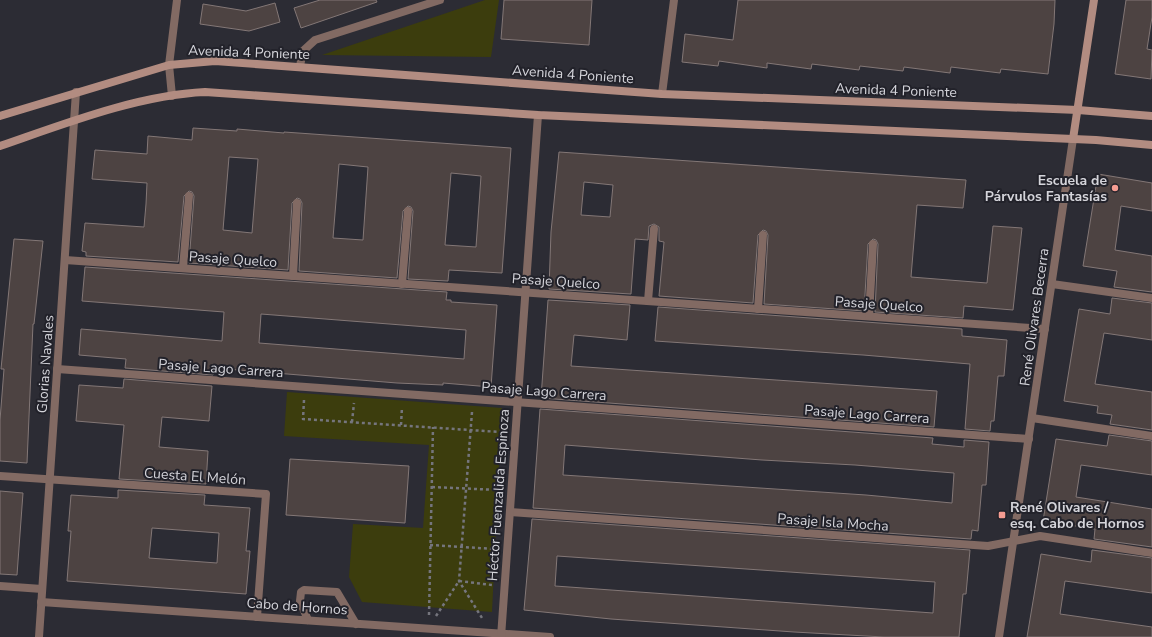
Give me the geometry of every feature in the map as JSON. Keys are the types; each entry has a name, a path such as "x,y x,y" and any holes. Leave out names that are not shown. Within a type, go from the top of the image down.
{"street":[{"path":"172,96 169,65 177,0"},
{"path":"300,66 303,51 315,40 440,0"},
{"path":"662,94 674,0"},
{"name":"René Olivares Becerra","path":"999,637 1094,0"},
{"name":"Avenida 4 Poniente","path":"0,116 169,65 188,62 215,61 300,66 662,94 1078,110 1152,116"},
{"name":"Glorias Navales","path":"39,637 76,92"},
{"path":"0,146 74,121 172,96 189,93 226,92 538,115 1073,139 1152,145"},
{"name":"Héctor Fuenzalida Espinoza","path":"501,635 538,115"},
{"path":"183,268 189,196"},
{"path":"293,276 297,202"},
{"path":"402,284 408,211"},
{"path":"648,301 654,229"},
{"path":"758,309 763,235"},
{"path":"869,316 873,244"},
{"name":"Pasaje Quelco","path":"65,260 1045,329"},
{"path":"1052,284 1152,298"},
{"name":"Pasaje Lago Carrera","path":"57,369 1029,439"},
{"path":"1032,418 1152,436"},
{"name":"Cuesta El Melón","path":"0,476 266,494 257,617"},
{"name":"Pasaje Isla Mocha","path":"510,512 988,546 1040,536 1152,552"},
{"path":"0,586 42,589"},
{"path":"308,620 299,597 301,592 304,590 337,592 356,624"},
{"name":"Cabo de Hornos","path":"41,602 491,633 501,635 550,637"}],"path":[{"path":"305,387 303,419 500,432"},
{"path":"352,422 355,391"},
{"path":"401,425 404,394"},
{"path":"428,629 459,582 473,399"},
{"path":"428,629 433,427"},
{"path":"432,487 512,491"},
{"path":"430,545 507,549"},
{"path":"459,582 505,587"},
{"path":"459,582 491,633"}],"shaded area":[{"path":"485,0 499,0 491,57 322,55"},
{"path":"287,392 502,408 492,612 362,602 349,577 353,524 423,528 429,445 284,436"}],"building":[{"path":"320,0 376,0 377,2 301,28 294,8"},
{"path":"504,0 592,0 589,45 501,39"},
{"path":"738,0 1055,0 1054,24 1048,74 1001,69 1000,73 951,67 950,73 904,67 903,71 860,66 859,70 812,64 811,69 767,63 767,68 719,61 718,66 682,62 685,34 733,40"},
{"path":"1126,0 1152,0 1152,17 1147,49 1152,50 1151,79 1115,74"},
{"path":"275,3 280,22 249,31 200,24 203,4 246,11"},
{"path":"193,128 237,131 237,129 511,148 502,273 449,270 448,281 408,279 413,211 411,207 408,206 403,211 397,278 299,271 302,203 300,199 297,198 292,203 288,270 189,263 194,196 192,192 189,191 184,196 178,262 86,256 86,252 82,251 85,223 144,227 146,204 147,183 92,179 95,150 147,154 148,136 192,140","holes":["229,157 258,159 252,233 223,230","339,164 368,167 363,240 333,238","451,173 481,176 476,247 445,245"]},
{"path":"559,152 966,180 963,208 917,205 911,277 987,283 993,226 1022,228 1013,310 964,306 963,318 875,312 878,244 876,240 873,239 868,244 864,311 764,304 768,235 766,231 763,230 758,235 753,303 659,296 664,242 659,241 659,227 654,224 649,226 648,240 635,239 631,294 549,289 551,232","holes":["584,182 613,185 610,217 581,215"]},
{"path":"1098,174 1152,183 1152,211 1121,206 1115,250 1152,256 1152,292 1114,287 1117,271 1083,266"},
{"path":"14,239 43,241 33,324 27,463 0,461 0,420 4,369 1,369"},
{"path":"85,267 447,292 446,300 451,300 451,302 497,305 491,387 443,383 443,385 397,383 214,368 213,375 125,368 126,359 79,355 81,329 222,341 224,312 82,301","holes":["261,314 466,330 464,359 259,343"]},
{"path":"1112,298 1152,303 1152,340 1104,333 1095,384 1152,392 1152,430 1110,424 1112,415 1097,413 1098,406 1064,401 1079,309 1110,314"},
{"path":"548,300 630,305 627,340 574,335 571,366 937,391 934,427 541,398"},
{"path":"658,307 962,329 962,336 1007,340 1004,376 998,376 994,421 991,421 990,431 965,429 970,364 655,341"},
{"path":"124,379 212,386 209,421 162,417 159,447 208,451 206,484 119,479 124,425 76,421 79,385 123,388"},
{"path":"540,409 933,438 932,444 964,447 964,440 989,442 986,485 982,485 978,531 972,530 971,539 533,508","holes":["565,445 762,460 855,465 954,473 952,503 866,495 563,475"]},
{"path":"1109,435 1152,441 1152,475 1081,465 1076,497 1152,509 1152,547 1094,539 1095,529 1043,521 1056,439 1107,446"},
{"path":"290,459 409,466 405,523 286,515"},
{"path":"118,490 205,495 204,505 250,508 246,551 250,551 246,594 67,581 71,531 68,531 71,495 118,498","holes":["152,528 219,533 217,563 149,558"]},
{"path":"0,491 23,493 17,575 0,574"},
{"path":"532,519 970,550 966,594 963,594 959,637 884,637 794,632 611,619 524,610","holes":["557,556 935,582 933,613 555,586"]},
{"path":"1092,550 1152,558 1152,593 1065,581 1060,614 1152,627 1152,637 1027,637 1041,554 1091,562"}],"place":[{"name":"Escuela de Párvulos Fantasías","path":"1115,188"},
{"name":"René Olivares / esq. Cabo de Hornos","path":"1002,515"}]}
